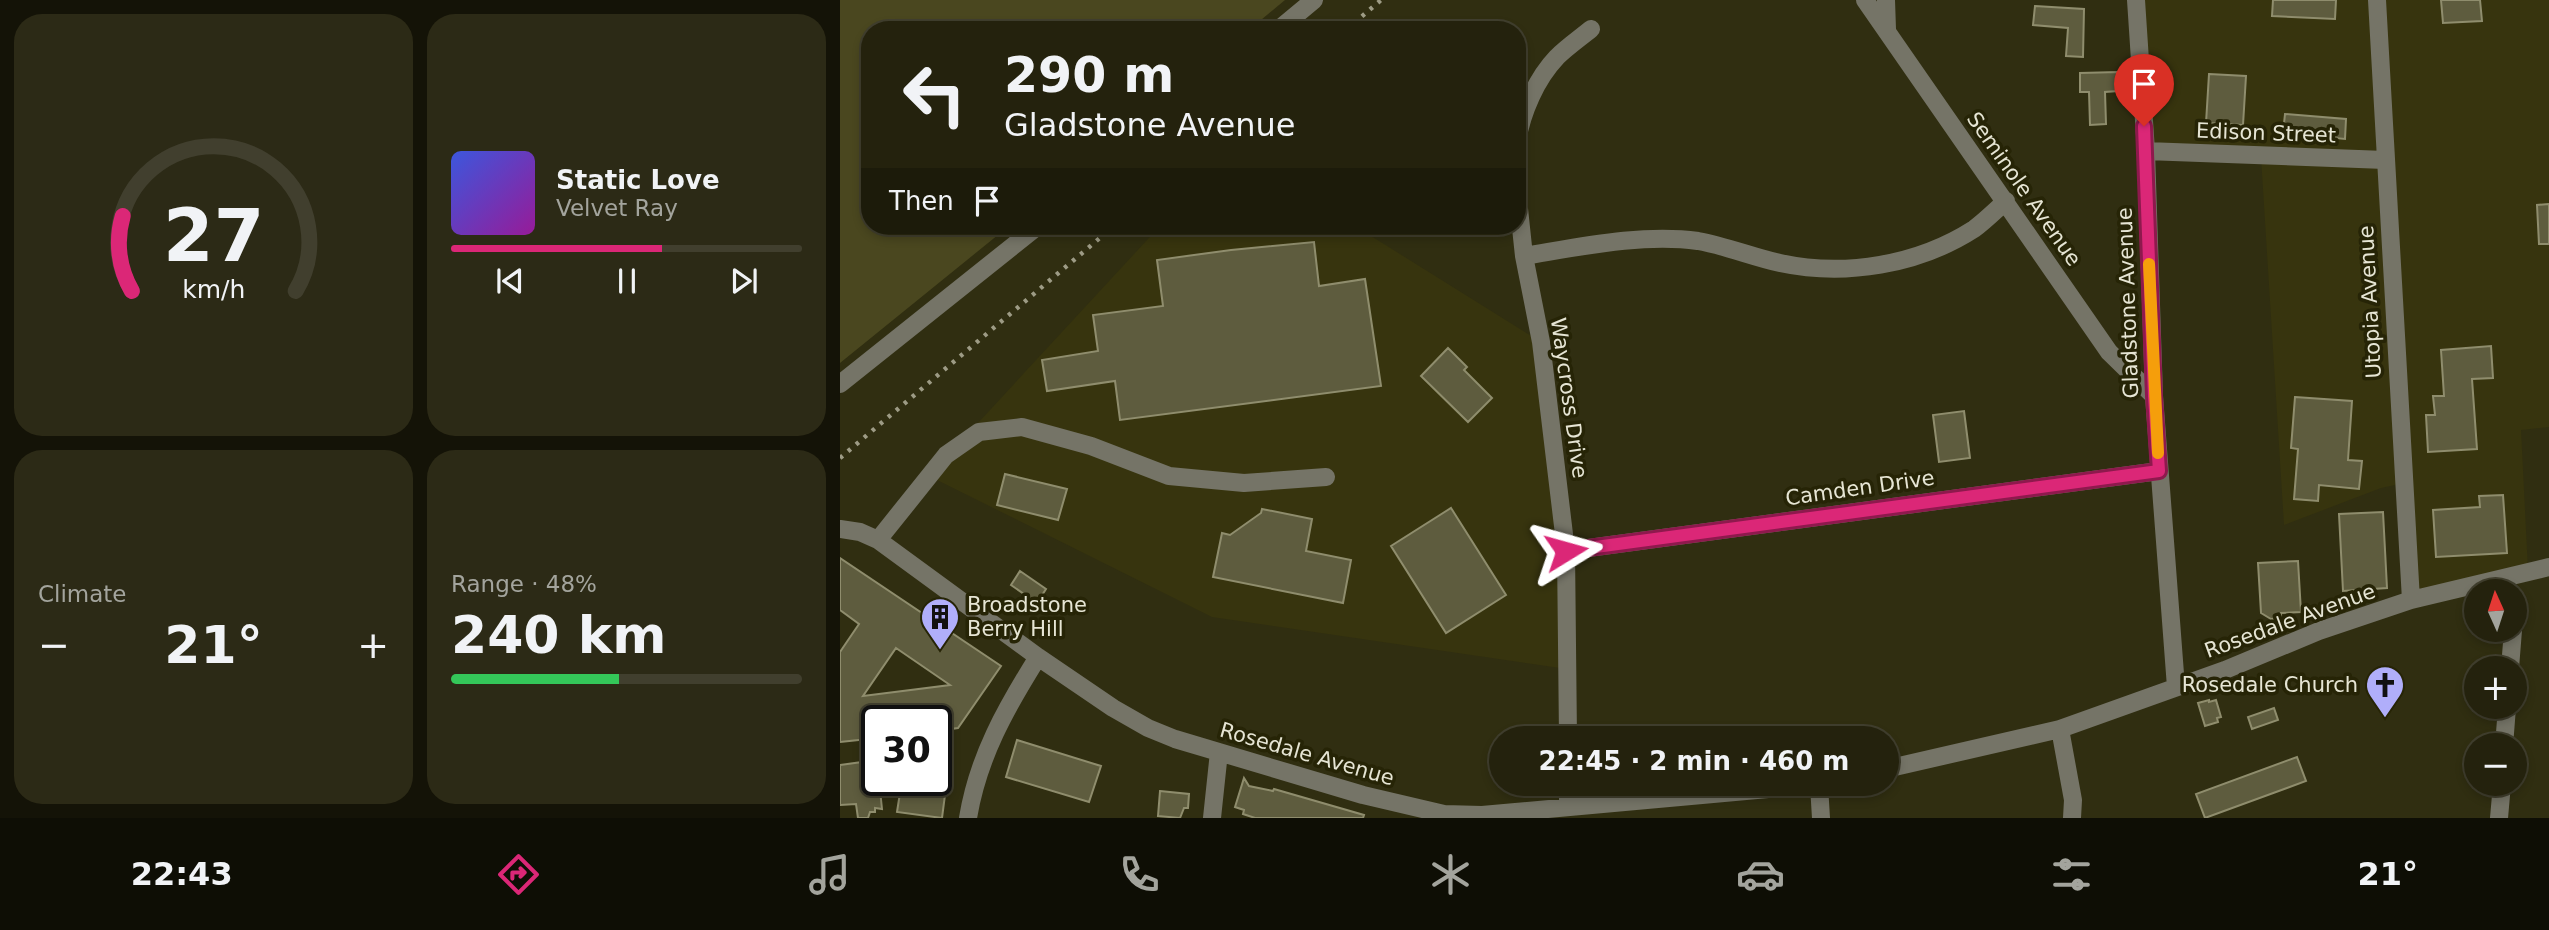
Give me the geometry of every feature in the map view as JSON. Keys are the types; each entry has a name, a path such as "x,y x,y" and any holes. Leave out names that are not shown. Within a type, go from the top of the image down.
{"street":[{"path":"1289,21 1314,0"},
{"name":"Seminole Avenue","path":"1865,0 2109,352 2154,396"},
{"path":"1886,0 1887,29"},
{"name":"Gladstone Avenue","path":"2136,0 2146,151 2154,396 2176,687"},
{"name":"Utopia Avenue","path":"2377,0 2411,600"},
{"path":"1526,109 1556,58 1591,29"},
{"name":"Edison Street","path":"2146,151 2385,160"},
{"path":"1524,256 1605,243 1697,241 1782,263 1832,270 1872,267 1926,253 1974,228 2006,201"},
{"path":"840,384 1027,235"},
{"name":"Waycross Drive","path":"1522,235 1541,342 1566,551 1568,726"},
{"path":"878,540 946,455 979,432 1022,427 1091,446 1169,476 1244,483 1326,477"},
{"name":"Camden Drive","path":"1566,551 2159,471"},
{"name":"Rosedale Avenue","path":"840,529 859,532 878,540 1038,657 1136,722 1175,739 1363,794 1444,814 1482,814 1689,796"},
{"name":"Rosedale Avenue","path":"2521,579 2549,566"},
{"name":"Rosedale Avenue","path":"1899,766 2060,729 2319,631 2411,600 2464,591"},
{"path":"968,818 977,776 988,746 1003,714 1038,657"},
{"path":"2060,729 2073,800 2072,818"},
{"path":"1212,818 1219,752"},
{"path":"1568,796 1568,807"},
{"path":"1821,796 1821,818"},
{"path":"2499,818 2501,796"}],"shaded area":[{"path":"840,0 1285,0 1260,21 861,21 861,235 998,235 840,363"},
{"path":"2136,0 2549,0 2549,427 2521,430 2528,570 2493,579 2464,579 2464,586 2411,600 2404,483 2381,488 2284,525 2261,157 2146,151"},
{"path":"1152,235 1369,235 1541,342 1567,669 1212,617 929,476"}],"building":[{"path":"2273,0 2336,0 2335,19 2272,16"},
{"path":"2441,0 2480,0 2482,21 2443,23"},
{"path":"2035,6 2084,9 2083,57 2066,56 2068,28 2033,25"},
{"path":"2118,72 2118,91 2105,92 2106,124 2090,125 2089,92 2080,92 2080,73"},
{"path":"2209,74 2246,76 2243,125 2206,123"},
{"path":"2285,114 2346,119 2345,139 2283,133"},
{"path":"2549,204 2549,244 2539,244 2537,205"},
{"path":"1314,242 1319,286 1365,279 1381,386 1120,420 1115,381 1047,391 1042,360 1098,351 1093,315 1163,306 1157,260"},
{"path":"2491,346 2493,378 2472,379 2477,449 2428,452 2426,415 2435,415 2433,396 2444,396 2441,350"},
{"path":"1448,348 1467,367 1464,370 1492,398 1468,422 1421,376"},
{"path":"2295,397 2352,401 2348,460 2362,461 2359,489 2319,485 2318,501 2294,499 2298,449 2291,448"},
{"path":"1964,411 1970,458 1939,462 1933,415"},
{"path":"1005,474 1067,489 1058,520 997,505"},
{"path":"2503,495 2507,553 2436,557 2433,510 2480,507 2479,496"},
{"path":"1451,508 1506,595 1446,633 1391,546"},
{"path":"1262,509 1312,519 1306,551 1351,560 1343,603 1213,577 1222,533 1230,535 1261,513"},
{"path":"2383,512 2387,588 2343,591 2339,514"},
{"name":"Broadstone Berry Hill","path":"840,558 1001,666 958,728 952,729 952,705 861,705 861,740 840,742 840,652 859,624 840,610","holes":["896,648 950,685 863,696"]},
{"path":"2298,561 2301,612 2281,613 2281,618 2271,619 2261,613 2258,563"},
{"path":"1020,571 1046,589 1037,603 1011,585"},
{"path":"2216,700 2221,717 2217,718 2218,722 2205,726 2198,703"},
{"path":"2274,708 2278,720 2252,729 2248,717"},
{"path":"1017,740 1101,766 1089,802 1006,777"},
{"path":"2297,757 2306,781 2205,818 2196,794"},
{"path":"861,762 861,796 881,796 882,809 875,808 875,812 870,812 868,818 858,818 856,804 840,805 840,765"},
{"path":"1244,778 1249,786 1273,791 1274,789 1364,815 1363,818 1255,818 1243,814 1244,810 1235,807"},
{"path":"1160,791 1189,794 1188,808 1184,808 1180,818 1158,816"},
{"path":"900,796 945,796 942,818 897,812"}],"railway":[{"path":"1356,21 1381,0"},
{"path":"840,458 1103,235"}],"slow traffic":[{"path":"2149,264 2158,453"}],"place":[{"name":"Broadstone Berry Hill","path":"940,651"},
{"name":"Rosedale Church","path":"2385,719"}],"route":[{"path":"1566,551 2159,471 2144,126"}]}
